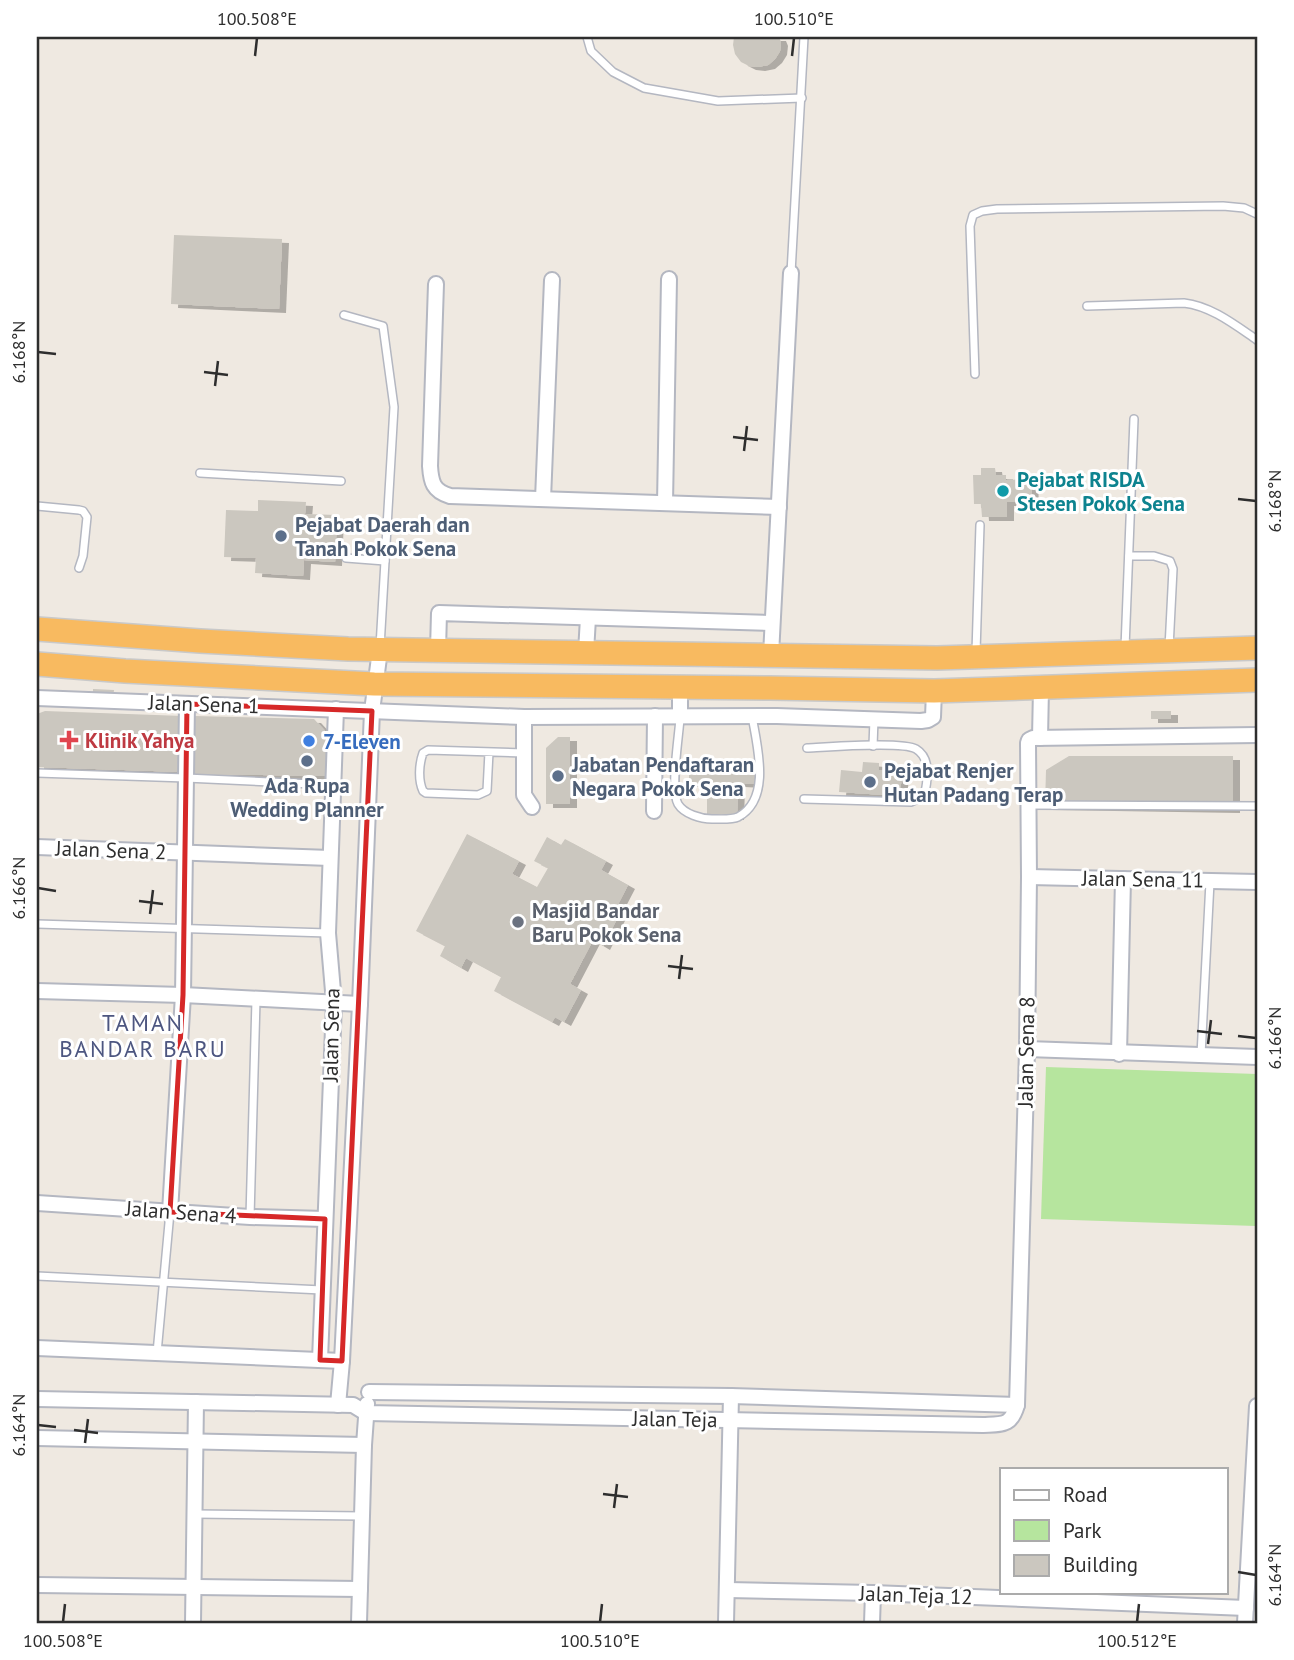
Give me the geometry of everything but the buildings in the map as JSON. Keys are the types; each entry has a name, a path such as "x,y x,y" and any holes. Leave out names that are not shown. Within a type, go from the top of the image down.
{"highway":[{"path":"37,629 380,650 937,658 1257,648"},
{"path":"37,664 374,684 934,691 1257,680"}],"street":[{"path":"771,655 791,273"},
{"path":"543,499 552,279"},
{"path":"665,503 669,279"},
{"path":"436,284 430,466 431,482 442,493 450,496 779,507"},
{"path":"438,650 439,612 772,623"},
{"path":"586,652 589,618"},
{"path":"345,1405 342,1361 372,711 380,650"},
{"path":"680,687 680,717 928,720 935,712 934,691"},
{"path":"751,687 752,716"},
{"path":"1041,688 1040,738 1257,735"},
{"name":"Jalan Sena 1","path":"37,698 524,717 680,717"},
{"name":"Jalan Sena 2","path":"170,1212 183,995 187,704"},
{"name":"Jalan Sena","path":"320,1360 334,1003 328,933 336,709"},
{"path":"654,811 655,716"},
{"path":"524,717 524,795 532,807"},
{"name":"Jalan Sena 8","path":"1017,1405 1027,1049 1028,743 1032,738 1040,738"},
{"name":"Jalan Sena 2","path":"37,847 330,859"},
{"name":"Jalan Sena 11","path":"1029,877 1257,882"},
{"path":"1119,1054 1123,879"},
{"path":"37,991 360,1004"},
{"path":"1027,1049 1257,1058"},
{"name":"Jalan Sena 4","path":"37,1203 250,1217 324,1219"},
{"path":"37,1348 342,1361"},
{"path":"345,1405 369,1392"},
{"path":"359,1623 364,1445 369,1392"},
{"name":"Jalan Teja","path":"366,1413 983,1425 1004,1424 1015,1413 1017,1405 731,1396 369,1392"},
{"path":"726,1623 731,1396"},
{"path":"37,1399 345,1405 366,1413"},
{"path":"193,1623 196,1402"},
{"path":"1240,1613 1257,1406"},
{"path":"37,1438 364,1445"},
{"path":"37,1585 360,1589"},
{"name":"Jalan Teja 12","path":"728,1590 873,1593 1240,1613"},
{"path":"872,1623 873,1593"}],"lane":[{"path":"587,37 591,51 612,72 644,88 718,101 802,98"},
{"path":"791,273 804,37"},
{"path":"975,374 970,226 973,215 997,209 1223,206 1244,208 1257,214"},
{"path":"1087,306 1195,304 1257,340"},
{"path":"344,315 383,326 394,407 380,650"},
{"path":"1125,652 1134,419"},
{"path":"200,473 341,481"},
{"path":"37,506 79,510 86,514 83,556 79,568"},
{"path":"976,656 980,525"},
{"path":"1129,556 1154,556 1170,561 1169,651"},
{"path":"346,558 385,561"},
{"path":"680,717 675,789 678,803 685,811 708,819 737,818 756,799 759,757 752,716"},
{"path":"873,746 874,719"},
{"path":"804,799 911,802 922,798 926,791 927,776 924,756 916,749 873,746 807,748"},
{"path":"489,752 487,791 483,794 422,791 420,781 423,753 428,750 524,753"},
{"path":"37,774 333,785"},
{"path":"1028,805 1257,806"},
{"path":"1200,1056 1210,881"},
{"path":"37,924 328,933"},
{"path":"250,1217 256,1000"},
{"path":"157,1353 170,1212"},
{"path":"37,1276 323,1290"},
{"path":"194,1514 362,1516"}],"highlighted area":[{"path":"187,704 372,711 342,1361 320,1360 325,1219 170,1212 183,995"}],"green space":[{"path":"1046,1067 1257,1074 1256,1226 1041,1219"}],"place":[{"name":"Pejabat RISDA Stesen Pokok Sena","path":"1003,491"},
{"name":"Pejabat Daerah dan Tanah Pokok Sena","path":"281,536"},
{"name":"Klinik Yahya","path":"69,740"},
{"name":"7-Eleven","path":"309,741"},
{"name":"Ada Rupa Wedding Planner","path":"307,761"},
{"name":"Jabatan Pendaftaran Negara Pokok Sena","path":"558,776"},
{"name":"Pejabat Renjer Hutan Padang Terap","path":"870,782"},
{"name":"Masjid Bandar Baru Pokok Sena","path":"518,922"}],"district":[{"name":"TAMAN BANDAR BARU","path":"143,1035"}]}
